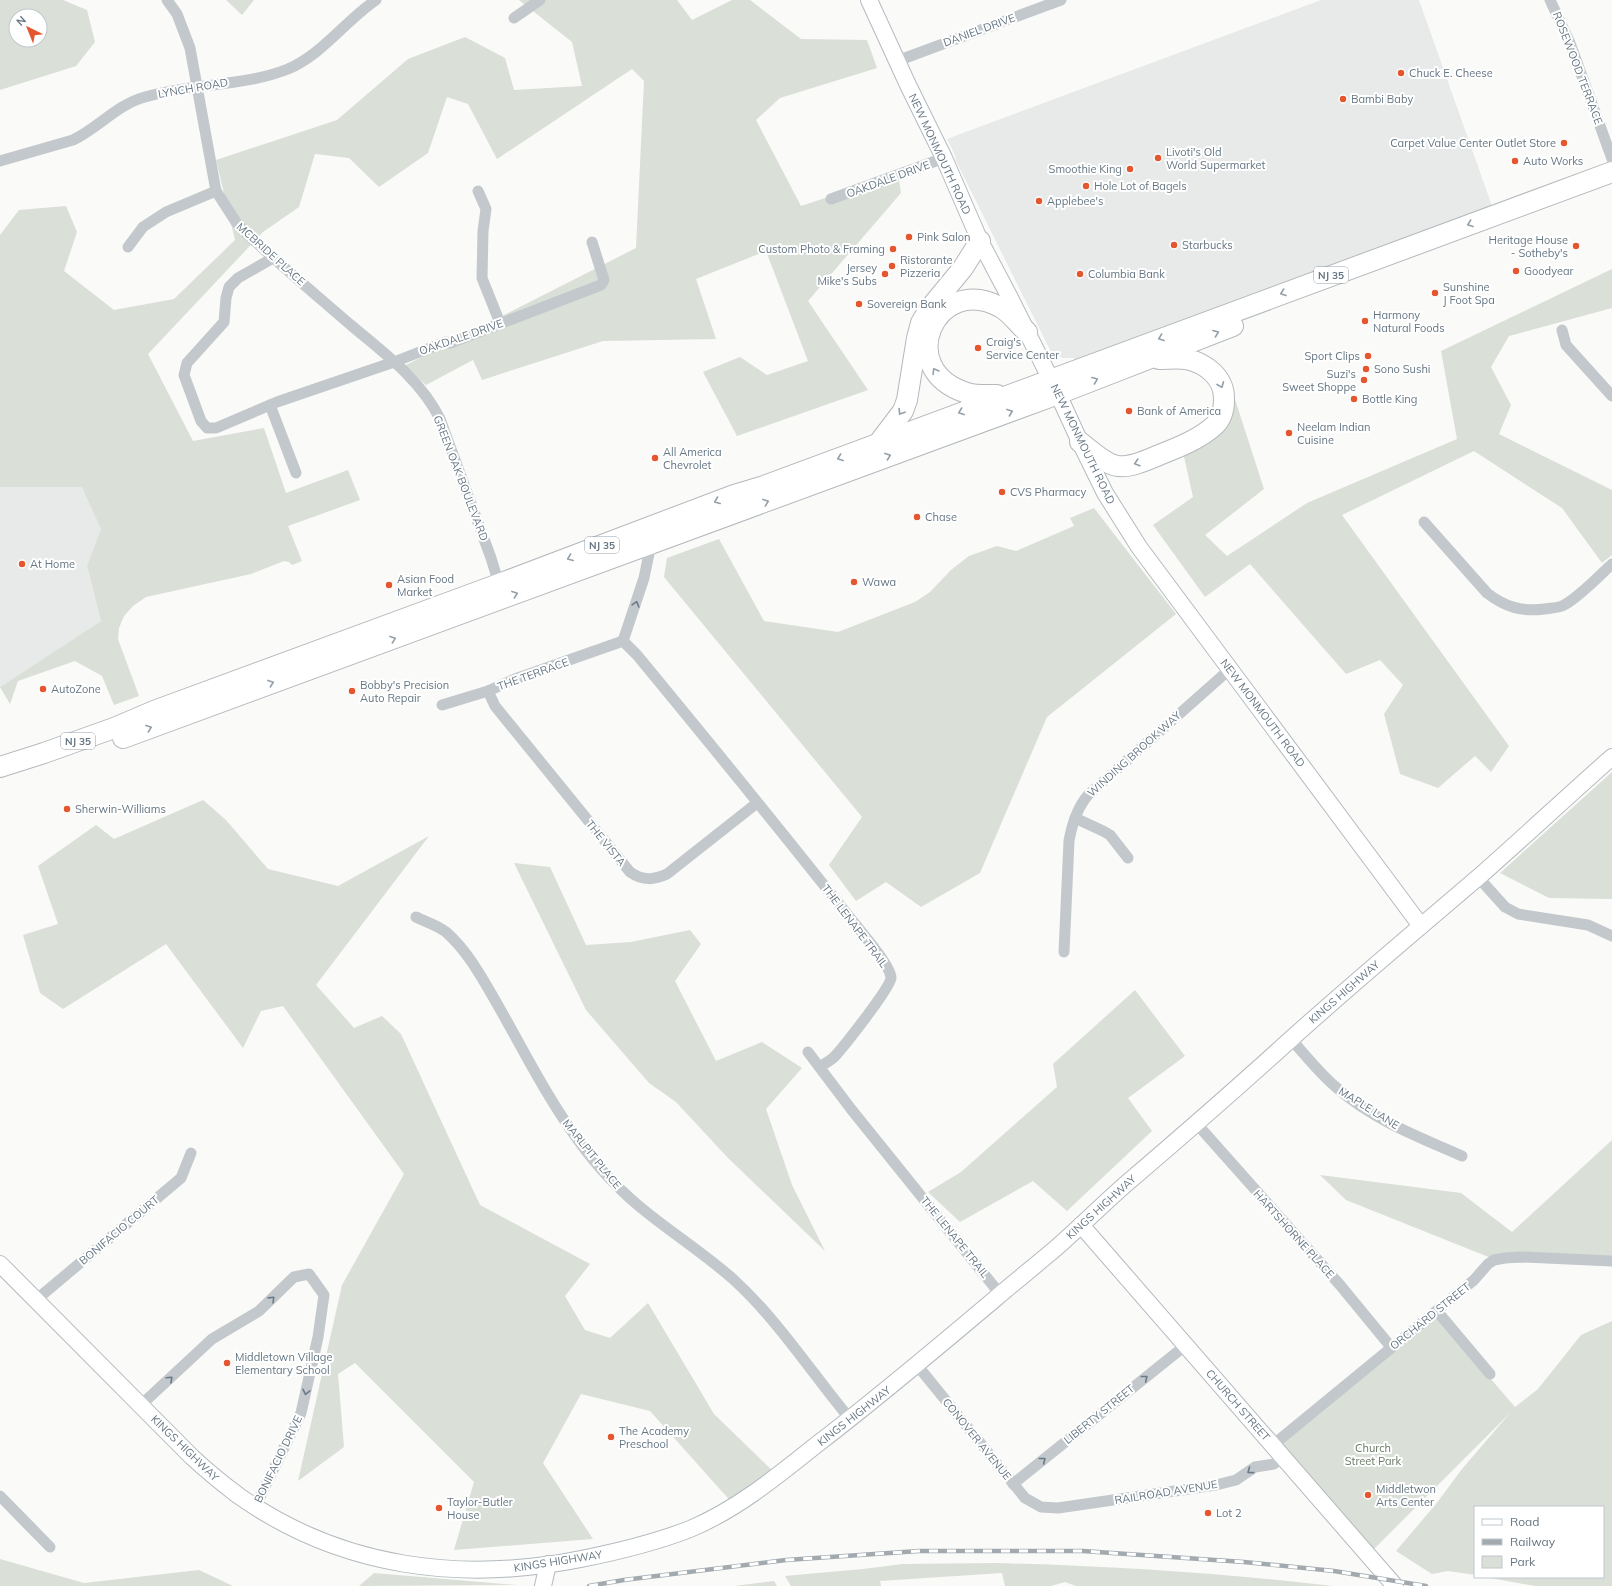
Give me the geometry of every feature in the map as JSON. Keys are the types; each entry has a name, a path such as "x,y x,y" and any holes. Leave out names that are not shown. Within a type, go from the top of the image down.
{"highway":[{"name":"NJ 35","path":"0,780 99,746 651,544 1612,172"},
{"name":"NJ 35","path":"0,767 44,754 114,728 154,711 1007,395 1054,387 1151,358 1252,319 1612,186"},
{"path":"878,444 903,411 908,400 917,338 921,323 930,308 963,268 980,241"},
{"path":"1007,395 969,394 951,388 944,383 937,376 928,356 929,336 932,325 941,313 949,306 969,299 980,299 1001,307 1027,332"},
{"path":"1080,442 1100,458 1117,466 1124,467 1154,458 1198,436 1214,425 1222,412 1224,396 1220,380 1206,367 1186,359 1151,358"}],"main road":[{"name":"NEW MONMOUTH ROAD","path":"869,0 944,158 980,241 1027,332 1105,493 1139,547 1421,926"},
{"name":"KINGS HIGHWAY","path":"0,1264 192,1457 222,1484 255,1507 287,1525 320,1540 352,1552 381,1560 414,1566 453,1570 488,1571 521,1568 606,1554 679,1533 708,1521 741,1501 850,1419 917,1365 1081,1224 1290,1039 1478,877 1612,757"},
{"name":"CHURCH STREET","path":"1081,1224 1395,1586"},
{"path":"543,1586 548,1564"}],"street":[{"name":"MCBRIDE PLACE","path":"167,0 177,14 186,36 193,60 216,191 244,232 394,362"},
{"name":"LYNCH ROAD","path":"0,161 73,140 136,100 146,96 268,75 288,69 318,50 357,14 376,0"},
{"path":"514,18 540,0"},
{"name":"DANIEL DRIVE","path":"897,61 1061,0"},
{"name":"ROSEWOOD TERRACE","path":"1550,0 1570,43 1612,159"},
{"name":"OAKDALE DRIVE","path":"831,199 944,158"},
{"path":"478,190 486,209 483,231 482,278 500,324"},
{"path":"128,247 143,227 166,212 216,191"},
{"name":"OAKDALE DRIVE","path":"273,258 238,278 229,287 226,298 224,322 186,363 184,375 201,421 207,428 216,428 274,404 394,362 432,346 444,342 450,343 601,285 604,280 592,242"},
{"path":"1562,330 1566,346 1612,396"},
{"name":"GREEN OAK BOULEVARD","path":"394,362 424,392 434,406 491,558 499,584"},
{"path":"274,404 296,473"},
{"path":"1424,522 1487,593 1495,599 1512,607 1534,611 1562,606 1584,590 1612,564"},
{"path":"624,641 644,578 651,544"},
{"name":"THE TERRACE","path":"442,706 488,691 515,679 624,641"},
{"name":"THE LENAPE TRAIL","path":"624,641 797,851 886,965 891,979 887,987 836,1055 820,1068 1000,1294"},
{"name":"WINDING BROOK WAY","path":"1064,952 1069,841 1071,829 1078,809 1088,795 1230,669"},
{"name":"THE VISTA","path":"488,691 495,706 543,766 630,872 641,878 658,878 668,874 757,803"},
{"path":"1075,818 1103,831 1110,836 1128,858"},
{"path":"1478,877 1505,907 1518,914 1588,925 1612,936"},
{"name":"MARLPIT PLACE","path":"416,917 445,932 456,942 488,988 558,1110 578,1140 603,1171 649,1214 711,1261 733,1279 757,1302 850,1419"},
{"name":"MAPLE LANE","path":"1290,1039 1336,1088 1351,1099 1400,1129 1462,1156"},
{"path":"808,1052 820,1068"},
{"name":"HARTSHORNE PLACE","path":"1196,1123 1340,1285 1391,1347"},
{"name":"BONIFACIO COURT","path":"36,1300 181,1178 191,1153"},
{"name":"ORCHARD STREET","path":"1278,1451 1391,1347 1474,1280 1488,1264 1494,1260 1522,1257 1612,1261"},
{"name":"BONIFACIO DRIVE","path":"141,1405 212,1339 259,1311 294,1277 309,1274 324,1295 318,1336 301,1413 255,1507"},
{"path":"1437,1311 1490,1374"},
{"name":"LIBERTY STREET","path":"1013,1484 1186,1345"},
{"name":"CONOVER AVENUE","path":"917,1365 1025,1498 1041,1507"},
{"name":"RAILROAD AVENUE","path":"1041,1507 1058,1508 1216,1485 1236,1480 1255,1467 1274,1464 1278,1451"},
{"path":"0,1496 50,1547"}],"shaded area":[{"path":"1321,0 1419,0 1492,206 1075,361 1074,358 1063,358 1051,352 956,161 955,155 947,139"},
{"path":"0,487 83,487 101,529 87,567 101,621 0,687"}],"green space":[{"path":"0,0 63,0 87,10 95,42 76,66 0,90"},
{"path":"226,0 254,0 242,15"},
{"path":"519,0 677,0 692,20 732,0 750,0 801,39 867,40 877,68 780,98 756,120 801,206 898,174 901,193 808,301 868,390 737,436 703,372 740,357 767,375 808,361 766,251 696,279 716,339 603,341 482,380 473,360 426,385 404,366 636,248 644,81 632,69 497,159 468,104 447,97 428,153 379,187 349,158 315,154 299,207 263,232 148,354 193,441 264,428 286,493 348,470 360,500 288,526 302,561 292,565 289,562 284,561 251,574 146,597 133,606 124,616 119,628 118,639 139,696 114,705 102,676 75,661 18,681 10,704 0,687 101,621 87,566 101,529 82,487 0,487 0,235 19,210 66,206 77,232 64,271 114,310 174,299 235,240 216,160 337,120 408,59 465,37 505,58 514,90 582,86 572,42"},
{"path":"1612,269 1612,308 1509,336 1491,367 1511,405 1499,434 1612,490 1612,555 1602,563 1562,508 1474,451 1342,515 1509,746 1491,772 1475,756 1438,788 1400,774 1384,714 1403,685 1380,660 1346,674 1250,564 1205,597 1153,525 1193,497 1182,448 1232,390 1264,489 1205,535 1227,556 1307,503 1457,439 1441,351"},
{"path":"1094,508 1176,614 1047,717 980,873 921,907 886,882 856,901 829,865 862,817 664,577 667,558 719,539 764,621 838,632 915,602 930,592 951,570 969,556 997,546 1016,551 1074,526 1070,518"},
{"path":"1612,772 1612,899 1549,898 1500,873"},
{"path":"203,800 226,820 268,869 338,886 429,836 316,985 354,1028 382,1016 401,1034 480,1205 590,1264 565,1296 585,1330 610,1338 648,1303 714,1414 777,1475 734,1505 650,1411 581,1394 543,1463 593,1539 454,1550 474,1482 355,1363 338,1374 344,1447 298,1481 342,1285 404,1174 283,1006 261,1011 243,1048 166,944 63,1009 40,993 23,935 58,924 38,866 96,825 114,839"},
{"path":"514,863 550,867 586,945 631,942 690,930 701,944 675,981 716,1061 762,1042 802,1068 766,1109 792,1185 825,1251 728,1158 676,1102 649,1083 586,1010"},
{"path":"1135,990 1185,1056 1128,1098 1152,1131 1067,1211 1033,1181 960,1222 928,1192 961,1172 1057,1087 1053,1064"},
{"path":"1612,1140 1612,1266 1592,1258 1501,1262 1346,1200 1320,1175 1461,1193 1512,1232"},
{"name":"Church Street Park","path":"1434,1313 1515,1407 1538,1389 1581,1335 1612,1321 1612,1586 1535,1586 1491,1578 1604,1578 1604,1506 1474,1506 1474,1575 1448,1571 1432,1574 1396,1551 1436,1504 1462,1469 1510,1413 1371,1552 1276,1448"},
{"path":"0,1559 84,1583 199,1570 233,1586 0,1586"},
{"path":"995,1563 1164,1571 1249,1577 1333,1586 1076,1586 1065,1582 1051,1586 1005,1586 1002,1573 880,1581 881,1586 791,1586 785,1576 903,1564"},
{"path":"374,1573 517,1585 359,1586"},
{"path":"774,1581 777,1586 734,1586"}],"railway":[{"path":"589,1586 624,1580 786,1560 919,1551 1083,1551 1244,1562 1334,1571 1426,1586"}],"place":[{"name":"Chuck E. Cheese","path":"1401,73"},
{"name":"Bambi Baby","path":"1343,99"},
{"name":"Carpet Value Center Outlet Store","path":"1564,143"},
{"name":"Livoti's Old World Supermarket","path":"1158,158"},
{"name":"Auto Works","path":"1515,161"},
{"name":"Smoothie King","path":"1130,169"},
{"name":"Hole Lot of Bagels","path":"1086,186"},
{"name":"Applebee's","path":"1039,201"},
{"name":"Pink Salon","path":"909,237"},
{"name":"Starbucks","path":"1174,245"},
{"name":"Heritage House - Sotheby's","path":"1576,246"},
{"name":"Custom Photo & Framing","path":"893,249"},
{"name":"Ristorante Pizzeria","path":"892,266"},
{"name":"Goodyear","path":"1516,271"},
{"name":"Jersey Mike's Subs","path":"885,274"},
{"name":"Columbia Bank","path":"1080,274"},
{"name":"Sunshine J Foot Spa","path":"1435,293"},
{"name":"Sovereign Bank","path":"859,304"},
{"name":"Harmony Natural Foods","path":"1365,321"},
{"name":"Craig's Service Center","path":"978,348"},
{"name":"Sport Clips","path":"1368,356"},
{"name":"Sono Sushi","path":"1366,369"},
{"name":"Suzi's Sweet Shoppe","path":"1364,380"},
{"name":"Bottle King","path":"1354,399"},
{"name":"Bank of America","path":"1129,411"},
{"name":"Neelam Indian Cuisine","path":"1289,433"},
{"name":"All America Chevrolet","path":"655,458"},
{"name":"CVS Pharmacy","path":"1002,492"},
{"name":"Chase","path":"917,517"},
{"name":"At Home","path":"22,564"},
{"name":"Wawa","path":"854,582"},
{"name":"Asian Food Market","path":"389,585"},
{"name":"AutoZone","path":"43,689"},
{"name":"Bobby's Precision Auto Repair","path":"352,691"},
{"name":"Sherwin-Williams","path":"67,809"},
{"name":"Middletown Village Elementary School","path":"227,1363"},
{"name":"The Academy Preschool","path":"611,1437"},
{"name":"Middletwon Arts Center","path":"1368,1495"},
{"name":"Taylor-Butler House","path":"439,1508"},
{"name":"Lot 2","path":"1208,1513"}]}
